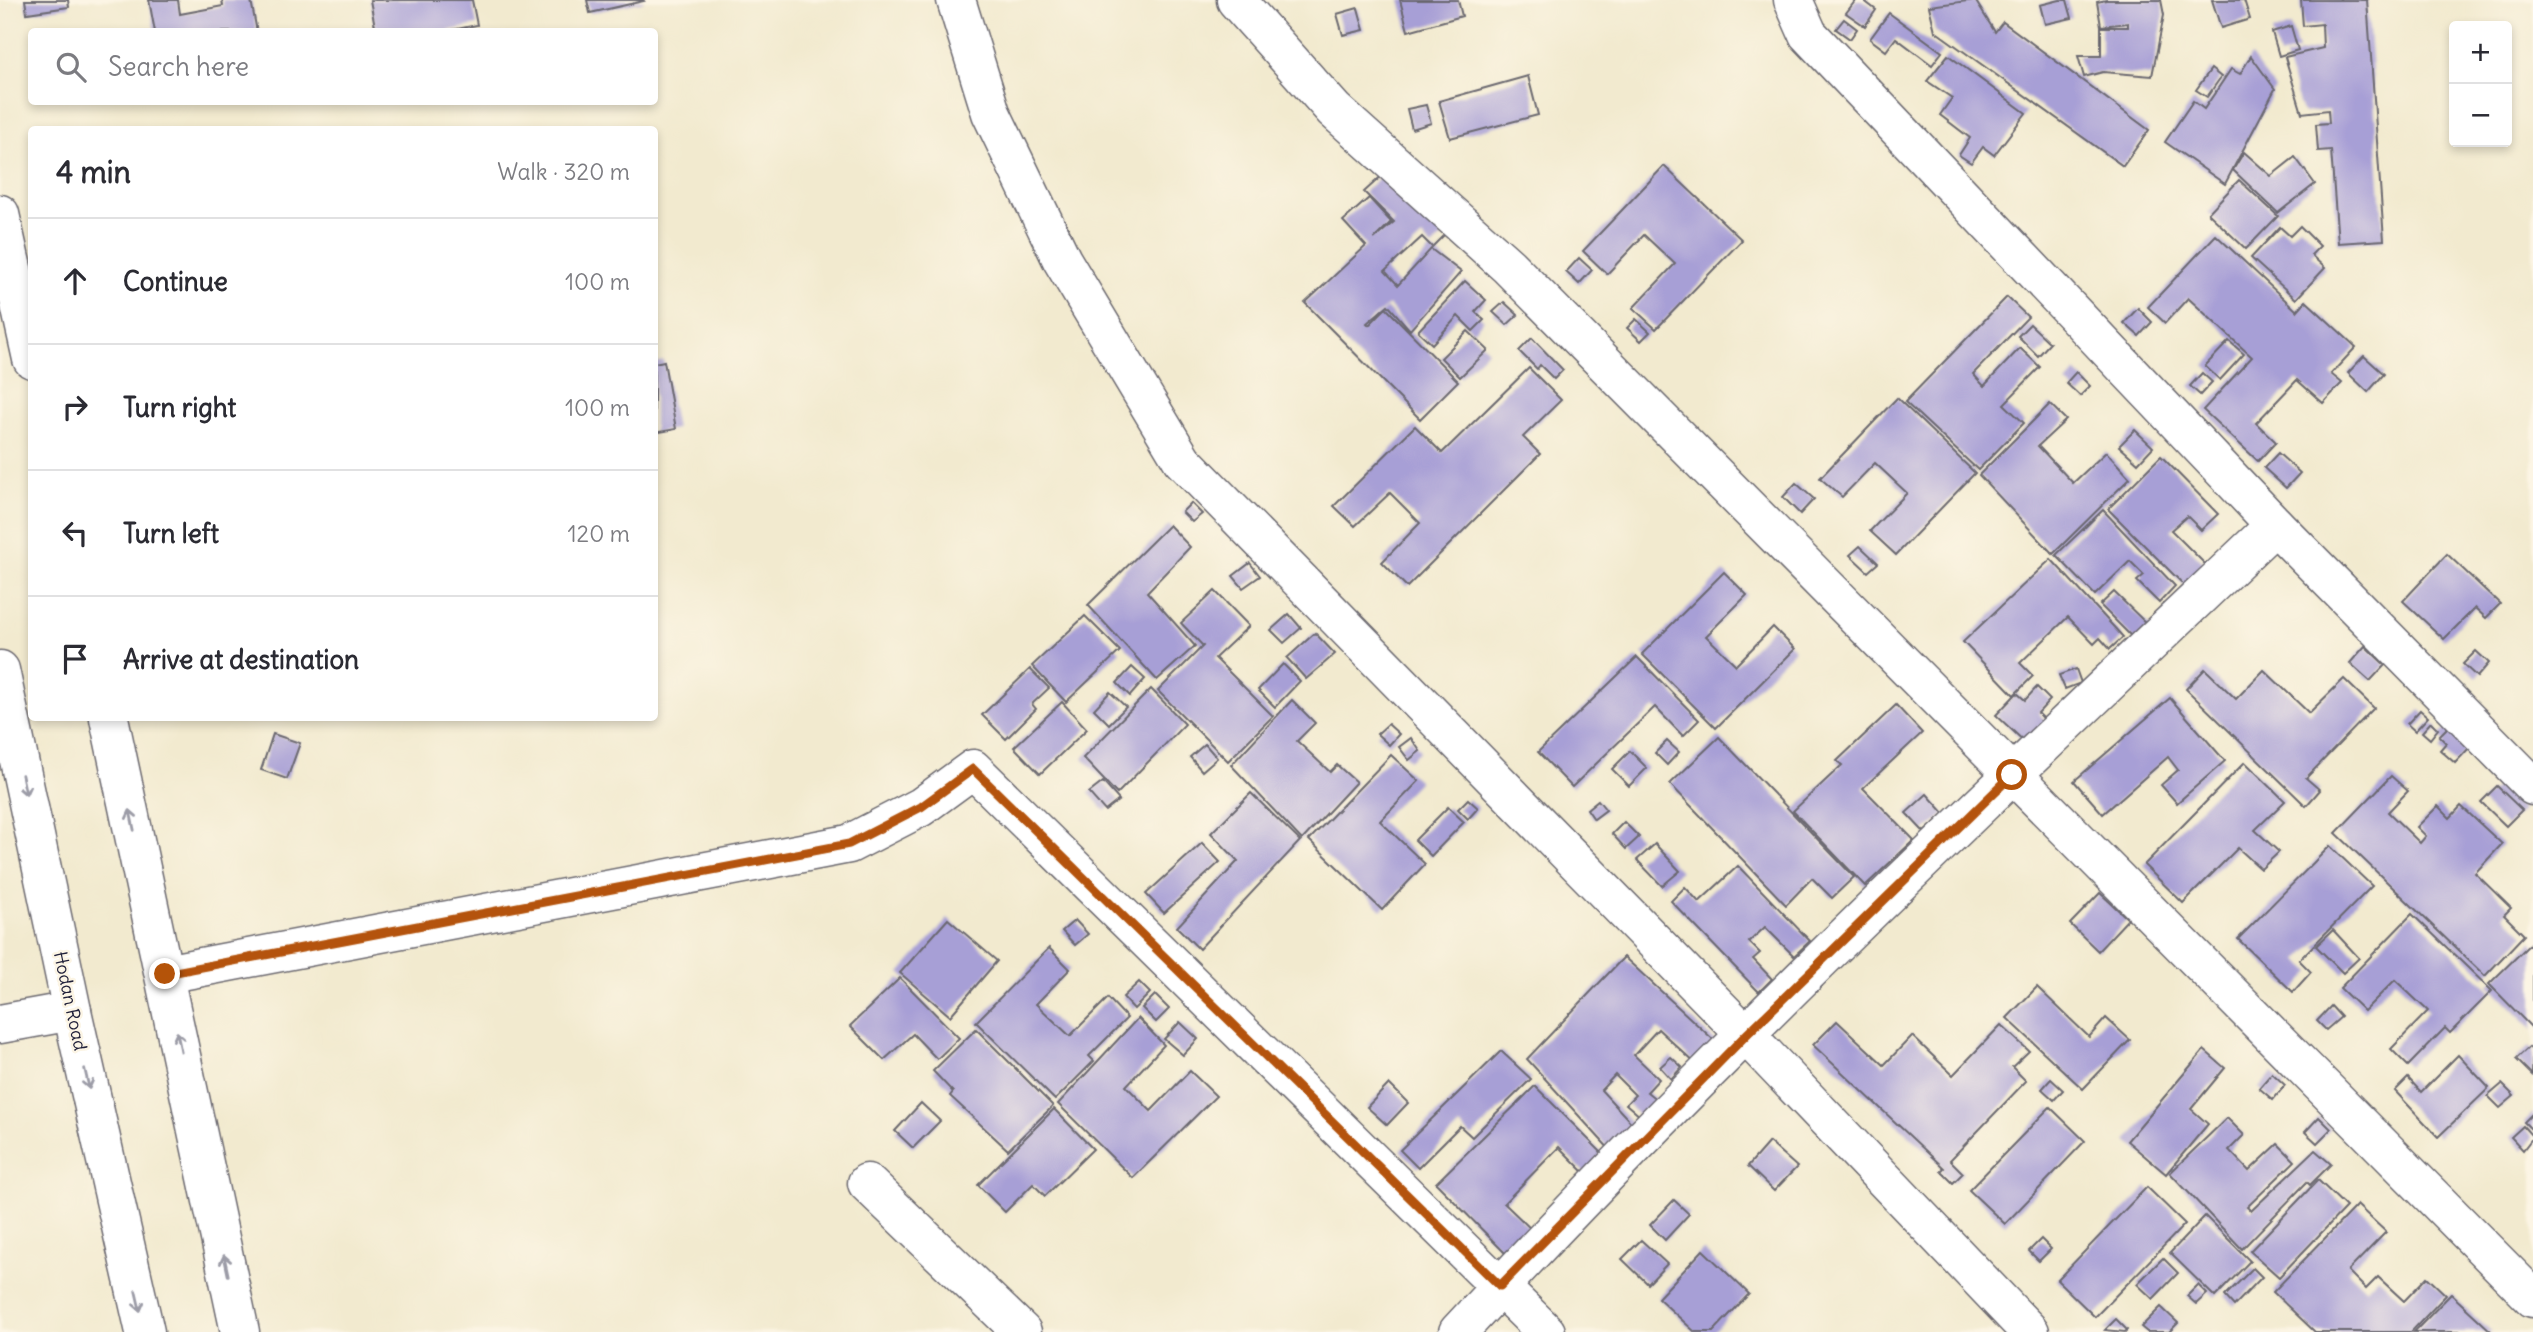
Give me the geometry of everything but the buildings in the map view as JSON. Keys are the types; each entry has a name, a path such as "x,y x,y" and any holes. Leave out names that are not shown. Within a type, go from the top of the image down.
{"street":[{"path":"956,0 991,113 1062,260 1182,460 1746,1035 2030,1332"},
{"path":"1236,0 1334,110 1508,267 2533,1298"},
{"path":"1793,0 1808,34 2275,525 2533,786"},
{"path":"0,214 28,341"},
{"path":"1458,1332 1746,1035 2012,775 2275,525"},
{"name":"Hodan Road","path":"0,670 72,1011 145,1332"},
{"path":"110,721 240,1332"},
{"path":"165,974 849,844 921,807 973,769 1546,1332"},
{"path":"0,1024 72,1011"},
{"path":"867,1183 1022,1332"}],"route":[{"path":"165,974 849,844 921,807 973,769 1500,1286 1746,1035 2012,775"}]}
